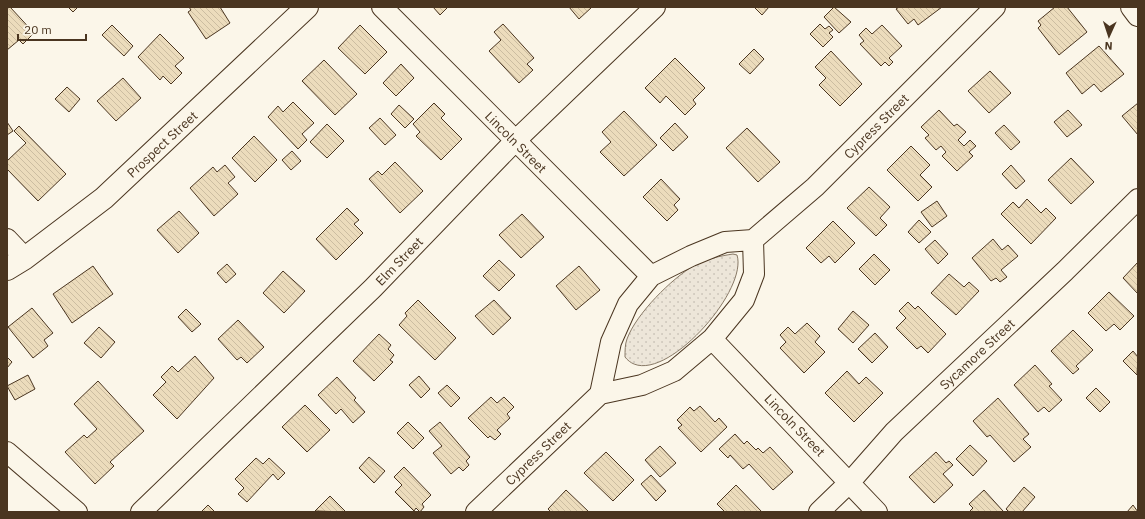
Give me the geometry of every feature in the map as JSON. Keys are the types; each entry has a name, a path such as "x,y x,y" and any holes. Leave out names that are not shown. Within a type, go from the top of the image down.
{"street":[{"name":"Prospect Street","path":"7,269 25,258 104,198 306,7"},
{"name":"Lincoln Street","path":"382,7 651,276"},
{"name":"Elm Street","path":"141,512 373,288 515,141 654,7"},
{"name":"Cypress Street","path":"753,240 815,187 995,7"},
{"path":"1132,7 1138,15"},
{"name":"Sycamore Street","path":"819,512 850,482 894,432 1065,271 1138,199"},
{"path":"7,239 25,258"},
{"path":"753,240 754,274 744,300 712,339 674,371 642,385 600,394 611,342 628,304 651,276 691,256 725,242 753,240"},
{"name":"Lincoln Street","path":"712,339 877,512"},
{"name":"Cypress Street","path":"476,512 600,394"},
{"path":"7,452 77,512"}],"shaded area":[{"path":"733,254 737,255 737,272 729,292 715,314 697,335 677,352 657,363 639,365 625,357 626,341 632,329 646,308 666,288 695,265 713,258"}],"building":[{"path":"7,7 10,7 34,33 23,44 19,40 7,50"},
{"path":"68,7 78,7 73,12"},
{"path":"189,7 220,7 230,23 206,39 188,12 191,10"},
{"path":"433,7 448,7 440,15"},
{"path":"569,7 592,7 579,19"},
{"path":"754,7 769,7 762,15"},
{"path":"834,7 851,22 839,33 824,17"},
{"path":"899,7 942,7 918,25 914,19 908,24 896,9"},
{"path":"1055,7 1067,7 1087,32 1059,55 1038,28 1041,25 1038,21"},
{"path":"503,24 534,58 527,64 533,70 519,83 489,51 501,40 494,32"},
{"path":"820,24 825,29 829,26 833,30 829,33 833,37 823,47 810,34"},
{"path":"112,25 133,46 124,56 102,35"},
{"path":"360,25 387,52 365,74 338,48"},
{"path":"882,25 902,46 889,58 893,62 889,66 885,62 881,66 860,44 864,41 859,35 866,28 872,34"},
{"path":"160,34 184,58 175,66 182,73 171,84 163,76 160,80 138,57"},
{"path":"1099,46 1124,74 1101,92 1094,84 1082,94 1066,73"},
{"path":"754,49 764,59 750,74 739,64"},
{"path":"831,51 862,84 840,106 819,85 826,78 815,67"},
{"path":"675,58 705,88 693,100 696,104 685,115 666,96 660,103 645,88"},
{"path":"324,60 357,94 335,115 302,81"},
{"path":"401,64 414,78 396,96 383,83"},
{"path":"990,71 1011,93 989,113 968,91"},
{"path":"123,78 141,98 116,121 97,101"},
{"path":"67,87 80,99 69,112 55,99"},
{"path":"293,102 314,123 302,134 307,140 298,149 268,117 278,106 283,112"},
{"path":"434,103 445,114 441,118 462,139 441,160 416,136 420,132 413,124"},
{"path":"1138,103 1138,135 1122,116"},
{"path":"399,105 414,119 405,128 391,114"},
{"path":"939,110 954,126 957,124 966,132 958,140 964,146 970,140 976,146 969,152 973,156 957,171 942,156 946,152 941,146 936,150 925,138 929,135 921,127"},
{"path":"1068,110 1082,125 1067,137 1054,122"},
{"path":"624,111 657,145 624,176 600,152 611,142 602,132"},
{"path":"380,118 396,135 385,145 369,128"},
{"path":"7,122 13,131 7,135"},
{"path":"675,123 688,137 673,151 660,138"},
{"path":"327,124 344,141 327,158 310,142"},
{"path":"1004,125 1020,142 1011,150 995,133"},
{"path":"19,126 66,174 38,201 7,169 7,161 26,143 14,131"},
{"path":"747,128 780,162 758,182 726,148"},
{"path":"254,136 277,160 255,182 232,158"},
{"path":"911,146 930,165 920,175 932,187 918,201 887,170"},
{"path":"292,151 301,161 291,170 282,160"},
{"path":"1071,158 1094,182 1071,204 1048,180"},
{"path":"395,162 423,191 400,213 369,179 378,171 382,175"},
{"path":"225,165 235,177 228,183 238,194 214,216 190,188 213,167 217,172"},
{"path":"1011,165 1025,181 1016,189 1002,174"},
{"path":"661,179 680,199 674,205 678,210 667,221 643,197"},
{"path":"869,187 890,207 880,218 887,225 876,236 847,208"},
{"path":"1027,199 1041,213 1046,208 1056,218 1031,244 1001,214 1013,202 1019,208"},
{"path":"937,201 947,216 932,227 921,212"},
{"path":"347,208 359,220 354,224 363,233 336,260 316,239"},
{"path":"179,211 199,233 178,253 157,230"},
{"path":"522,214 544,237 521,258 499,235"},
{"path":"919,220 931,232 919,243 908,232"},
{"path":"833,221 855,243 835,263 829,256 821,263 806,248"},
{"path":"993,239 1002,250 1008,245 1018,256 1001,270 1007,277 1000,282 996,278 991,281 972,258"},
{"path":"935,240 948,254 938,264 925,249"},
{"path":"874,254 890,270 875,285 859,269"},
{"path":"499,260 515,275 499,291 483,276"},
{"path":"1138,262 1138,294 1123,278"},
{"path":"227,264 236,274 226,283 217,273"},
{"path":"93,266 113,294 72,323 53,294"},
{"path":"579,266 600,290 576,310 556,286"},
{"path":"283,271 305,291 284,313 263,293"},
{"path":"949,274 964,287 969,282 979,291 956,315 931,293"},
{"path":"1109,292 1134,316 1120,330 1114,324 1106,331 1088,313"},
{"path":"418,300 456,338 435,360 399,325 407,316 405,313"},
{"path":"494,300 511,318 493,335 475,316"},
{"path":"908,302 915,309 918,306 946,334 928,353 921,346 917,349 896,328 906,318 899,311"},
{"path":"32,308 53,333 44,340 48,346 33,358 8,327"},
{"path":"186,309 201,324 192,332 178,317"},
{"path":"853,311 869,325 853,343 838,329"},
{"path":"238,320 264,347 247,363 241,357 237,360 218,339"},
{"path":"807,323 820,336 815,342 825,352 804,373 780,348 786,342 780,335 788,327 795,334"},
{"path":"99,327 115,342 101,358 84,343"},
{"path":"1073,330 1093,350 1076,366 1079,369 1073,374 1051,351"},
{"path":"875,333 888,347 872,363 858,349"},
{"path":"379,334 391,345 388,349 394,355 390,360 393,362 374,381 353,361"},
{"path":"1133,351 1138,357 1137,375 1123,361"},
{"path":"195,356 214,378 177,419 153,395 166,382 161,377 172,366 178,372"},
{"path":"7,357 12,362 7,368"},
{"path":"1035,365 1052,384 1049,386 1062,400 1049,412 1044,407 1038,412 1014,385"},
{"path":"847,371 859,384 866,377 883,393 854,422 825,393"},
{"path":"28,375 35,389 15,400 7,386"},
{"path":"419,376 430,389 421,398 409,385"},
{"path":"337,377 356,398 354,400 365,412 353,423 341,409 336,414 318,395"},
{"path":"98,381 144,431 110,462 114,466 95,484 65,452 84,435 87,438 97,429 74,404"},
{"path":"447,385 460,398 451,407 438,393"},
{"path":"1096,388 1110,402 1100,412 1086,398"},
{"path":"491,397 497,403 504,397 514,407 507,414 510,418 497,430 501,434 495,440 490,436 488,438 468,418"},
{"path":"998,398 1029,434 1023,439 1031,447 1014,462 990,435 987,437 973,421"},
{"path":"305,405 330,430 307,452 282,427"},
{"path":"700,406 715,422 719,418 727,427 701,452 678,428 682,425 677,420 690,407 694,411"},
{"path":"408,422 424,438 413,449 397,433"},
{"path":"440,422 470,457 466,461 469,465 463,471 459,467 451,474 433,453 442,446 429,431"},
{"path":"735,434 744,444 747,441 756,450 758,448 763,453 770,447 793,472 773,490 749,464 743,469 730,455 728,458 719,449"},
{"path":"970,445 987,461 973,476 956,459"},
{"path":"660,446 676,463 660,477 645,460"},
{"path":"606,452 634,480 613,501 584,473"},
{"path":"936,452 946,463 949,461 953,465 943,474 953,485 934,503 909,477"},
{"path":"369,457 385,471 374,483 359,468"},
{"path":"256,458 263,464 269,458 285,473 278,480 273,474 247,502 238,494 244,488 235,479"},
{"path":"404,467 431,495 422,504 424,507 420,512 416,508 414,511 395,492 402,485 394,477"},
{"path":"651,475 666,491 656,501 641,484"},
{"path":"736,485 762,512 725,512 717,504"},
{"path":"1024,487 1035,497 1022,512 1009,512 1006,509"},
{"path":"566,490 589,512 551,512 548,509"},
{"path":"984,490 1003,512 969,512 973,508 969,504"},
{"path":"330,496 346,512 315,511"},
{"path":"208,505 215,512 201,512"},
{"path":"1133,505 1138,512 1127,512"}]}
